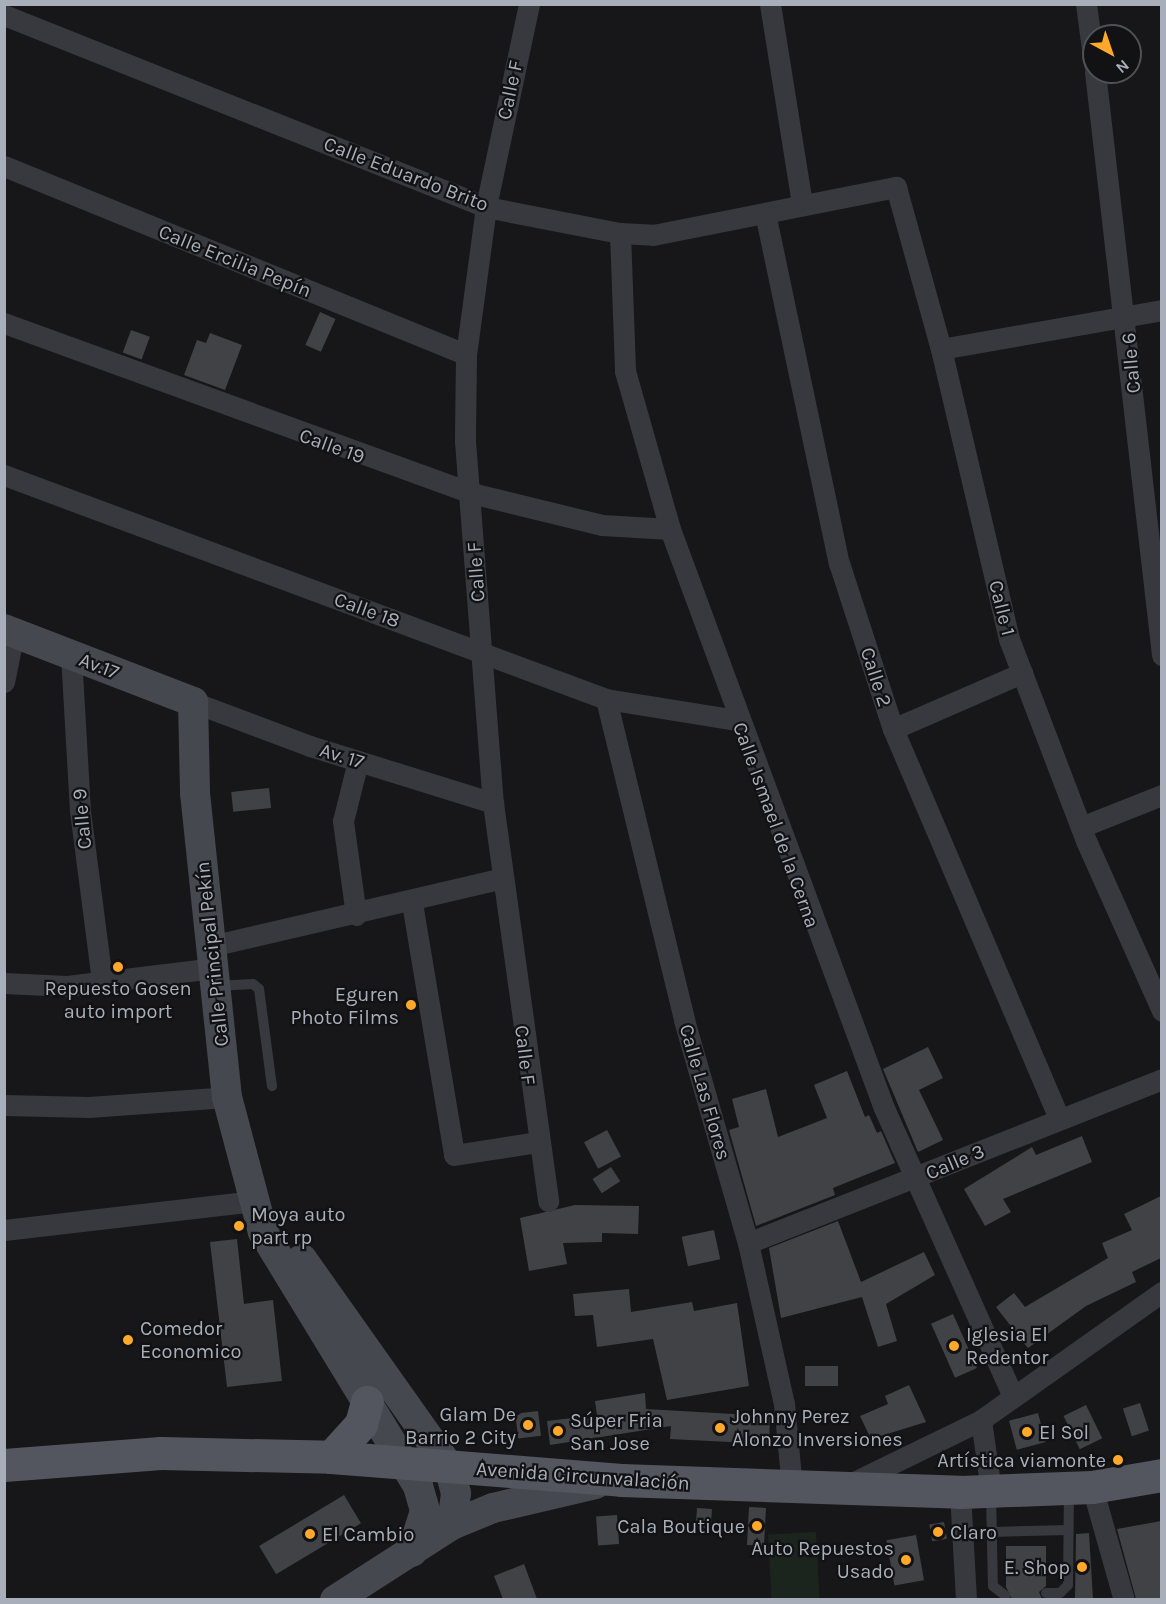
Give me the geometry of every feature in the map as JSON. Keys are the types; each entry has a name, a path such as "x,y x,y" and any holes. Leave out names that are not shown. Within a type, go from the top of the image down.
{"main road":[{"name":"Av.17","path":"9,631 193,702"},
{"name":"Calle Principal Pekín","path":"193,702 195,793 227,1097 263,1232 405,1463 425,1511 412,1551"},
{"path":"254,1201 279,1226 449,1467 456,1493 452,1526"},
{"path":"331,1457 361,1424 367,1402"},
{"name":"Avenida Circunvalación","path":"4,1464 161,1453 331,1457 621,1480 839,1489 976,1491 1081,1487 1161,1475"},
{"path":"335,1599 452,1526 552,1492 621,1480"}],"street":[{"name":"Calle F","path":"529,4 486,207 466,355 471,493 493,803 537,1142 548,1201"},
{"path":"770,4 802,204"},
{"path":"1086,4 1089,24"},
{"name":"Calle Eduardo Brito","path":"4,15 486,207 620,233 653,235 897,187"},
{"name":"Calle 6","path":"1097,84 1155,567 1161,654"},
{"name":"Calle Ercilia Pepín","path":"4,166 466,355"},
{"name":"Calle 1","path":"897,187 941,349 1009,639 1081,826 1161,1011"},
{"name":"Calle 2","path":"765,213 839,563 892,729 1059,1118"},
{"name":"Calle Ismael de la Cerna","path":"620,233 625,371 670,530 736,720 915,1180 1012,1394"},
{"path":"941,349 1161,310"},
{"name":"Calle 19","path":"4,323 471,493 602,525 670,530"},
{"name":"Calle 18","path":"4,475 606,699 736,720"},
{"path":"4,682 9,631"},
{"name":"Calle 9","path":"70,655 80,811 102,981"},
{"path":"892,729 1022,673"},
{"name":"Calle Las Flores","path":"606,699 684,1020 748,1243 784,1404 792,1486"},
{"name":"Av. 17","path":"193,702 358,761 493,803"},
{"path":"356,915 343,821 358,761"},
{"path":"1081,826 1161,795"},
{"path":"4,983 102,981 212,967 356,915 412,903 503,878"},
{"path":"412,903 454,1155 537,1142"},
{"name":"Calle 3","path":"748,1243 915,1180 1059,1118 1161,1079"},
{"path":"4,1105 89,1107 227,1097"},
{"path":"4,1230 254,1201"},
{"path":"839,1489 981,1420 1012,1394 1161,1292"},
{"path":"966,1599 981,1420"},
{"path":"1081,1487 1124,1599"}],"lane":[{"path":"212,967 253,984 259,989 272,1086"},
{"path":"1046,1593 1060,1593 1068,1585 1068,1530 1081,1487"},
{"path":"976,1491 992,1532 993,1586 1006,1596"},
{"path":"992,1532 1068,1530"}],"shaded area":[{"path":"816,1532 820,1599 771,1600 768,1535"}],"building":[{"path":"320,312 336,319 321,352 305,345"},
{"path":"131,330 150,337 142,359 123,353"},
{"path":"210,333 242,345 225,390 184,375 197,340 206,343"},
{"path":"269,788 271,808 233,812 231,792"},
{"path":"928,1047 943,1078 919,1090 943,1140 918,1152 883,1069"},
{"path":"847,1071 865,1117 869,1115 877,1133 881,1131 895,1163 833,1188 835,1195 756,1226 729,1130 739,1127 732,1099 766,1089 778,1137 827,1118 814,1085"},
{"path":"607,1130 621,1156 598,1169 584,1142"},
{"path":"1082,1136 1092,1162 1003,1199 1011,1212 985,1226 964,1189 1032,1147 1036,1155"},
{"path":"611,1167 620,1181 602,1193 593,1179"},
{"path":"1161,1196 1161,1258 1132,1272 1136,1282 1086,1306 1028,1348 996,1307 1014,1293 1025,1307 1108,1258 1102,1243 1132,1230 1124,1214"},
{"path":"575,1205 639,1206 638,1234 602,1233 602,1242 563,1243 567,1264 529,1271 520,1218"},
{"path":"838,1221 861,1282 924,1252 935,1275 886,1304 897,1341 878,1347 862,1297 781,1318 769,1248"},
{"path":"714,1230 720,1259 688,1266 682,1237"},
{"path":"237,1239 244,1304 273,1300 282,1381 227,1387 210,1242"},
{"path":"629,1289 631,1312 692,1302 694,1311 737,1303 749,1386 667,1400 653,1339 597,1347 593,1315 575,1316 573,1294"},
{"name":"Iglesia El Redentor","path":"953,1314 977,1368 955,1378 931,1324"},
{"path":"805,1366 838,1366 838,1386 805,1386"},
{"path":"909,1385 926,1422 871,1439 860,1416 888,1404 885,1396"},
{"path":"645,1393 646,1409 770,1416 769,1444 670,1439 671,1426 550,1445 547,1421 597,1415 595,1401"},
{"path":"1140,1403 1149,1431 1132,1436 1123,1409"},
{"path":"1086,1405 1102,1438 1080,1449 1064,1416"},
{"name":"Glam De Barrio 2 City","path":"538,1411 541,1436 518,1439 515,1414"},
{"name":"El Sol","path":"1038,1413 1046,1442 1017,1450 1009,1421"},
{"name":"El Cambio","path":"344,1495 361,1523 276,1574 259,1546"},
{"name":"Cala Boutique","path":"749,1507 766,1508 764,1546 747,1545"},
{"path":"697,1508 712,1509 711,1528 696,1527"},
{"path":"617,1515 619,1544 598,1545 596,1516"},
{"path":"1161,1521 1161,1599 1136,1599 1117,1529"},
{"name":"Claro","path":"944,1522 947,1539 932,1541 929,1525"},
{"name":"E. Shop","path":"1089,1533 1093,1599 1075,1599 1076,1534"},
{"name":"Auto Repuestos Usado","path":"916,1535 924,1580 894,1586 886,1540"},
{"path":"1006,1546 1046,1546 1046,1586 1039,1592 1042,1599 1012,1599 1006,1587"},
{"path":"524,1564 537,1599 503,1599 494,1576"}],"place":[{"name":"Repuesto Gosen auto import","path":"118,967"},
{"name":"Eguren Photo Films","path":"411,1005"},
{"name":"Moya auto part rp","path":"239,1226"},
{"name":"Comedor Economico","path":"128,1340"},
{"name":"Iglesia El Redentor","path":"954,1346"},
{"name":"Glam De Barrio 2 City","path":"528,1425"},
{"name":"Johnny Perez Alonzo Inversiones","path":"720,1428"},
{"name":"Súper Fria San Jose","path":"558,1431"},
{"name":"El Sol","path":"1027,1432"},
{"name":"Artística viamonte","path":"1118,1460"},
{"name":"Cala Boutique","path":"757,1526"},
{"name":"Claro","path":"938,1532"},
{"name":"El Cambio","path":"310,1534"},
{"name":"Auto Repuestos Usado","path":"906,1560"},
{"name":"E. Shop","path":"1082,1567"}]}
